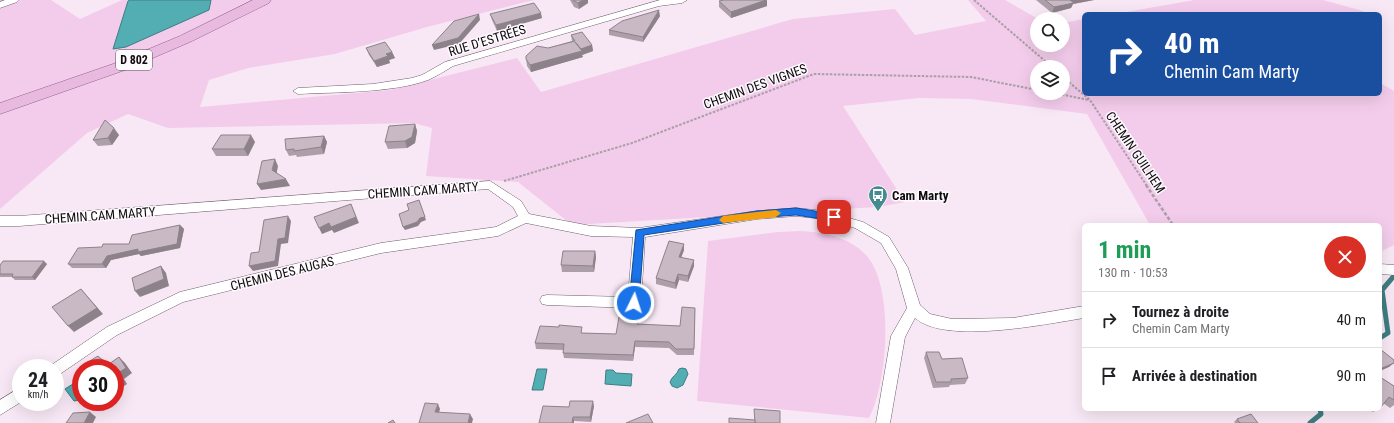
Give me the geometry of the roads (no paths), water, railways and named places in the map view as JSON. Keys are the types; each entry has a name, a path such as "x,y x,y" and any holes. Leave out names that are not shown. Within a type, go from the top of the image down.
{"main road":[{"name":"D 802","path":"0,109 126,64 185,39 264,0"}],"street":[{"path":"0,5 14,0"},
{"name":"RUE D’ESTRÉES","path":"298,91 373,87 413,81 426,77 449,64 658,3 682,0"},
{"name":"CHEMIN CAM MARTY","path":"0,221 19,221 490,185 517,204 525,218"},
{"path":"525,218 591,231 639,233 757,215 796,212 834,217 868,229 888,243 902,268 914,308 926,319 952,325 1013,324 1082,312"},
{"name":"CHEMIN DES AUGAS","path":"64,364 112,331 180,297 381,248 498,231 525,218"},
{"path":"547,300 634,303 639,233"},
{"path":"883,423 898,336 914,308"},
{"path":"0,408 12,400"}],"water":[{"path":"211,0 209,10 126,47 113,49 128,1"},
{"path":"537,369 547,369 543,390 532,390"},
{"path":"679,369 686,369 688,374 683,385 677,388 672,386 670,382"},
{"path":"606,370 613,370 616,373 632,374 631,386 605,384"},
{"path":"72,385 72,398 65,389"}],"waterway":[{"path":"1382,290 1394,276"},
{"path":"1382,290 1388,333 1382,337"},
{"path":"1310,423 1321,414 1320,411"}],"place":[{"name":"Cam Marty","path":"878,212"}]}
